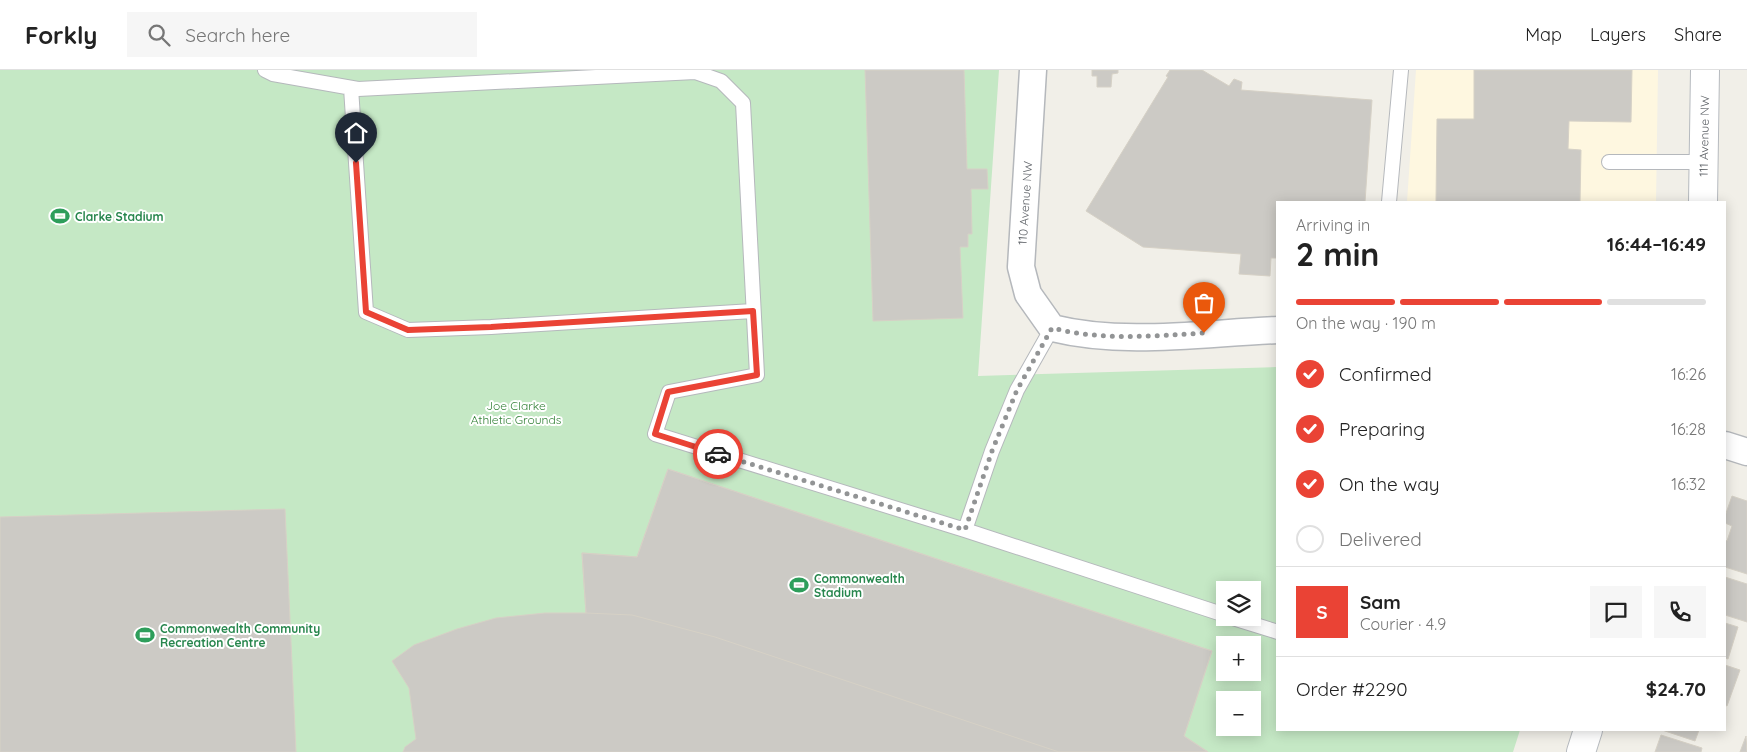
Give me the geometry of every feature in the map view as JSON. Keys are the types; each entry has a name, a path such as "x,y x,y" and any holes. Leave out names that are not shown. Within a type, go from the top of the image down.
{"main road":[{"name":"111 Avenue NW","path":"1703,201 1705,70"},
{"path":"1581,752 1588,731"}],"street":[{"name":"110 Avenue NW","path":"1033,70 1021,266 1028,294 1052,328"},
{"path":"1052,328 1079,335 1112,338 1276,330"},
{"path":"1726,445 1747,452"}],"lane":[{"path":"265,70 273,74 351,88 695,72 721,81 743,103 757,375 668,392 655,434 965,530 1216,612"},
{"path":"1389,201 1402,70"},
{"path":"351,88 366,312 408,330 491,327 753,311"},
{"path":"1609,162 1704,162"},
{"path":"965,530 992,451 1017,390 1052,328"},
{"path":"1259,626 1276,631"}],"shaded area":[{"path":"1416,70 1658,70 1656,201 1407,201"}],"green space":[{"name":"Joe Clarke Athletic Grounds","path":"0,70 999,70 978,376 1276,367 1276,731 1520,731 1513,752 0,752"}],"building":[{"path":"865,70 964,70 967,169 987,169 988,189 971,189 972,234 968,234 968,247 960,247 963,318 873,321"},
{"path":"1092,70 1118,70 1118,73 1112,74 1111,87 1097,87 1097,76 1092,76"},
{"path":"1170,70 1202,70 1229,86 1234,79 1242,82 1241,90 1372,100 1365,201 1276,201 1276,258 1271,258 1270,276 1239,274 1241,254 1143,247 1086,211 1168,77 1166,76"},
{"path":"1474,70 1632,70 1631,122 1569,121 1568,149 1581,150 1580,201 1436,201 1437,119 1474,119"},
{"name":"Commonwealth Stadium","path":"668,469 1212,651 1184,736 1208,752 403,752 405,747 416,739 409,688 392,661 414,645 457,629 496,618 545,613 586,613 582,553 637,557"},
{"path":"668,469 1212,651 1184,736 1208,752 1059,752 715,637 632,615 586,613 582,553 637,557"},
{"path":"1732,496 1747,501 1747,574 1726,567 1726,540 1732,526 1726,523 1726,513"},
{"name":"Commonwealth Community Recreation Centre","path":"285,509 296,752 0,752 0,517"},
{"path":"1726,577 1747,584 1747,622 1726,615"},
{"path":"1726,623 1738,627 1728,659 1726,658"},
{"path":"1726,665 1740,670 1726,706"},
{"path":"1665,731 1699,731 1695,741"},
{"path":"1661,735 1702,748 1701,752 1655,752"},
{"path":"1746,736 1747,752 1740,752"}],"way so far":[{"path":"718,454 965,530 992,451 1017,390 1052,328 1079,335 1112,338 1204,333"}],"place":[{"name":"Clarke Stadium","path":"60,216"},
{"name":"Commonwealth Stadium","path":"799,585"},
{"name":"Commonwealth Community Recreation Centre","path":"145,635"}],"route":[{"path":"356,163 366,312 408,330 491,327 753,311 757,375 668,392 655,434 718,454"}]}
